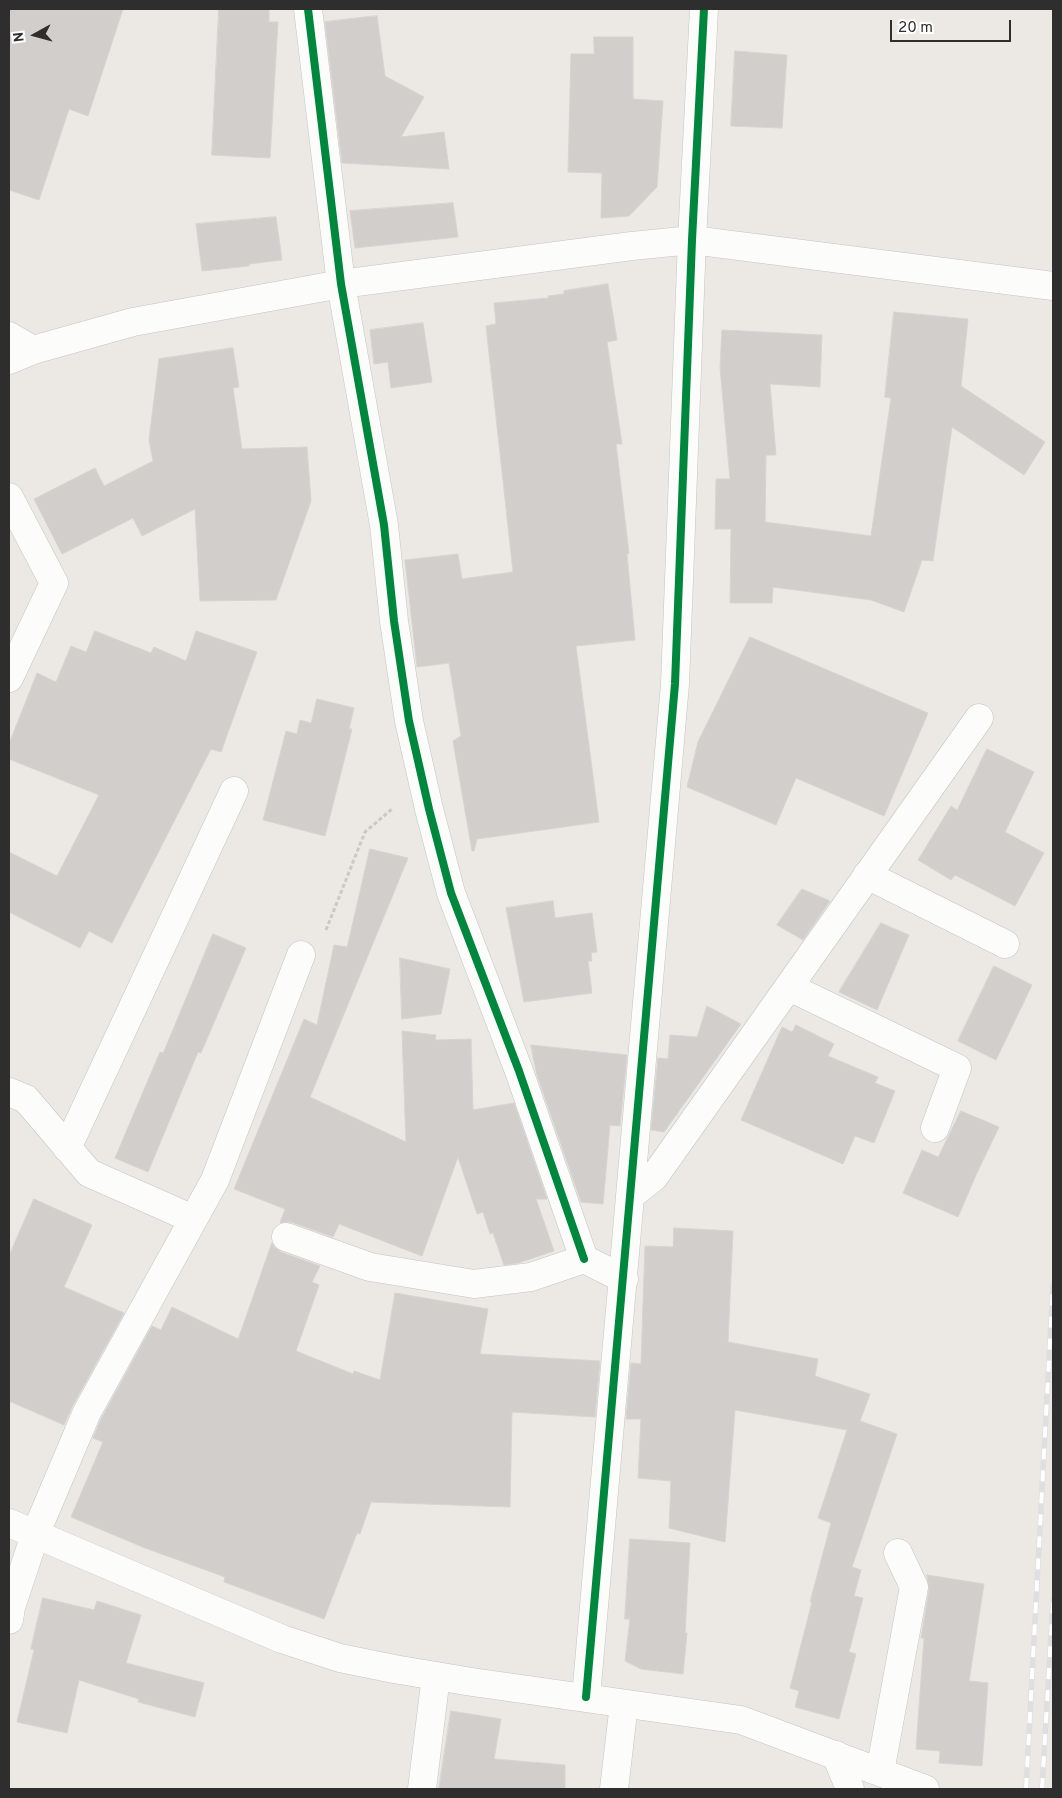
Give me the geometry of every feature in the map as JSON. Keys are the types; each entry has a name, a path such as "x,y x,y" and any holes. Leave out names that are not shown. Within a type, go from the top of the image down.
{"street":[{"path":"308,9 341,284 384,525 394,621 409,721 423,782 452,893 520,1071 584,1259 624,1279"},
{"path":"586,1697 675,684 692,240 704,9"},
{"path":"9,336 21,355 133,322 341,284 632,246 692,240 1053,286"},
{"path":"9,497 54,583 9,678"},
{"path":"630,1196 654,1177 979,718"},
{"path":"67,1148 234,791"},
{"path":"867,875 1005,944"},
{"path":"9,1620 11,1607 35,1535 87,1412 215,1180 301,955"},
{"path":"789,987 958,1068 935,1128"},
{"path":"9,1092 26,1099 89,1173 193,1219"},
{"path":"286,1237 370,1267 474,1284 530,1277 584,1259"},
{"path":"9,1523 282,1639 340,1658 436,1676 741,1720 925,1789"},
{"path":"880,1772 914,1587 898,1553"},
{"path":"422,1789 436,1676"},
{"path":"614,1789 624,1704"},
{"path":"836,1756 850,1789"}],"path":[{"path":"301,955 325,933 365,832 423,782"}],"building":[{"path":"9,9 123,9 88,116 69,109 39,200 9,190"},
{"path":"219,9 269,9 269,22 278,22 270,158 212,155"},
{"path":"377,16 385,76 424,97 401,137 444,132 449,169 342,163 325,22"},
{"path":"594,37 633,37 633,99 663,101 657,187 629,216 601,218 602,173 568,172 571,54 594,54"},
{"path":"735,51 787,55 782,128 731,126"},
{"path":"453,203 458,237 355,248 350,211"},
{"path":"276,217 282,260 202,271 196,224"},
{"path":"608,284 617,340 607,342 622,444 616,444 629,553 627,554 635,640 576,646 599,822 477,839 474,851 472,851 453,741 461,736 449,663 417,667 405,560 458,554 462,579 513,572 486,326 496,324 494,303 549,298 548,296 564,294 564,291"},
{"path":"894,312 968,319 961,386 1045,442 1024,475 952,427 933,561 922,560 904,612 871,600 773,587 772,603 730,603 731,529 715,529 716,479 730,479 720,367 722,330 822,335 820,387 770,384 776,455 766,455 765,522 871,536 891,398 885,397"},
{"path":"423,323 432,382 391,388 388,362 374,364 370,330"},
{"path":"233,348 239,387 233,388 242,449 307,447 311,501 276,600 200,601 195,509 142,536 133,518 62,554 34,499 95,468 104,486 153,461 149,440 159,359"},
{"path":"95,631 151,653 154,647 186,661 196,631 257,652 221,752 211,749 112,943 89,931 80,948 9,912 9,852 57,876 99,795 9,759 9,744 37,673 56,682 71,646 86,652"},
{"path":"750,637 928,713 884,816 796,778 776,825 687,787 698,742"},
{"path":"317,699 354,708 349,729 352,729 325,836 263,820 286,731 297,734 300,720 311,723"},
{"path":"987,749 1034,772 1005,832 1044,853 1015,906 955,875 951,880 918,860 951,806 957,810"},
{"path":"370,849 408,858 310,1097 406,1142 402,1031 436,1035 435,1040 471,1039 473,1110 514,1103 547,1199 536,1199 554,1251 518,1263 504,1265 493,1233 490,1234 483,1212 477,1214 458,1157 422,1256 339,1224 333,1237 291,1222 280,1223 285,1209 234,1189 304,1019 317,1025 334,945 347,947"},
{"path":"802,889 830,901 803,940 777,925"},
{"path":"553,901 555,918 592,913 597,952 591,953 592,961 588,961 592,993 524,1002 506,908"},
{"path":"881,923 909,935 877,1010 839,992"},
{"path":"213,934 246,948 201,1053 198,1052 148,1172 115,1158 160,1052 163,1053"},
{"path":"400,958 450,969 441,1014 402,1019"},
{"path":"994,966 1032,985 996,1060 958,1041"},
{"path":"707,1006 741,1024 664,1132 651,1130 658,1058 668,1059 670,1035 697,1037"},
{"path":"796,1025 834,1044 828,1056 878,1077 875,1083 895,1091 874,1143 855,1136 843,1164 741,1120 782,1027 792,1032"},
{"path":"531,1045 627,1055 620,1126 610,1125 603,1204 581,1202 537,1075"},
{"path":"961,1111 999,1127 958,1217 903,1193 922,1150 938,1157"},
{"path":"34,1199 92,1225 64,1287 124,1313 73,1405 64,1425 9,1401 9,1256"},
{"path":"674,1228 733,1231 728,1342 818,1359 815,1376 870,1394 860,1421 897,1434 852,1567 861,1570 854,1596 863,1598 849,1652 856,1654 839,1719 795,1707 799,1691 790,1688 831,1523 818,1518 847,1430 735,1410 725,1542 669,1528 671,1481 638,1478 641,1419 626,1419 631,1363 641,1364 645,1246 673,1247"},
{"path":"272,1243 281,1252 320,1266 312,1282 319,1285 296,1351 353,1374 354,1371 380,1380 395,1293 488,1309 480,1354 600,1361 595,1417 512,1412 510,1507 371,1502 360,1534 357,1533 324,1619 224,1582 225,1577 145,1548 71,1517 103,1442 93,1438 101,1419 152,1326 161,1330 172,1307 238,1339"},
{"path":"630,1539 690,1543 685,1633 687,1633 683,1674 641,1669 625,1661 630,1619 625,1619"},
{"path":"927,1575 984,1584 969,1681 988,1683 982,1766 939,1763 940,1751 916,1749 924,1638 921,1638 929,1590"},
{"path":"43,1598 94,1610 97,1601 141,1615 126,1663 204,1683 195,1717 138,1702 139,1699 79,1680 67,1733 17,1722 34,1650 31,1649"},
{"path":"451,1711 501,1719 494,1759 565,1765 565,1789 439,1789"}],"railway":[{"path":"1026,1789 1053,1285"},
{"path":"1042,1789 1053,1601"}],"cycle path":[{"path":"308,9 341,284 384,525 394,621 409,721 451,893 519,1071 584,1259"},
{"path":"586,1697 675,684 692,240 704,9"}]}
